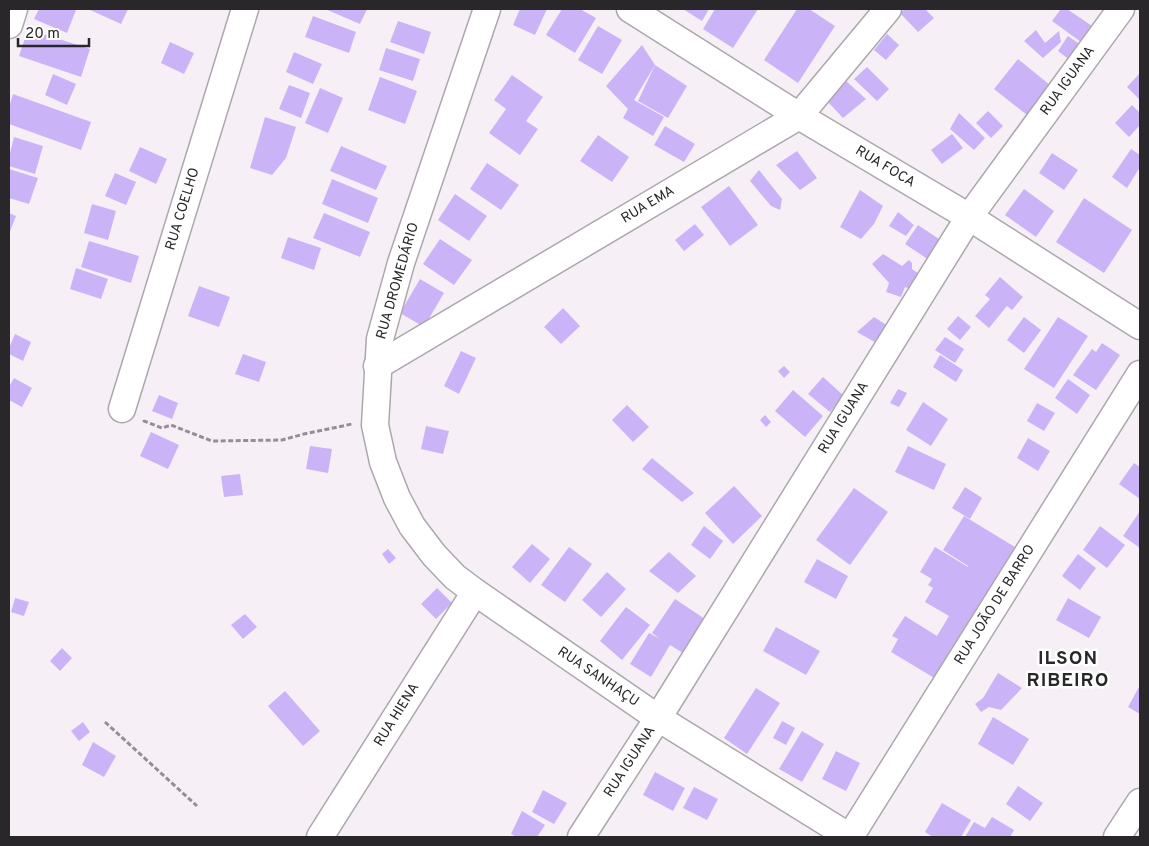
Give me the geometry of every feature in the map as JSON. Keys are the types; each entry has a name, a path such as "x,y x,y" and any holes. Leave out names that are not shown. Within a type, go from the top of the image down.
{"street":[{"path":"9,25 14,9"},
{"name":"RUA COELHO","path":"132,411 245,9"},
{"name":"RUA DROMEDÁRIO","path":"475,592 455,578 434,555 412,526 397,498 383,462 375,425 380,339 401,262 488,9"},
{"name":"RUA FOCA","path":"630,9 799,116 969,217 1140,326"},
{"name":"RUA EMA","path":"377,366 799,116 888,9"},
{"name":"RUA IGUANA","path":"581,837 658,718 969,217 1121,9"},
{"name":"RUA JOÃO DE BARRO","path":"850,837 1140,374"},
{"name":"RUA SANHAÇU","path":"475,592 658,718 850,837"},
{"name":"RUA HIENA","path":"320,837 475,592"},
{"path":"1117,837 1140,802"}],"path":[{"path":"132,411 144,421 162,428 172,425 212,441 282,440 348,424 375,425"},
{"path":"105,722 197,806"}],"building":[{"path":"39,9 76,10 67,33 34,19"},
{"path":"88,9 128,9 121,24"},
{"path":"325,9 367,9 360,24"},
{"path":"520,9 547,9 535,35 513,25"},
{"path":"562,9 580,9 596,18 575,53 546,35"},
{"path":"683,9 709,9 702,21"},
{"path":"715,9 758,9 733,48 703,29"},
{"path":"797,9 809,9 835,26 798,83 764,60"},
{"path":"905,9 925,9 934,18 918,32 900,13"},
{"path":"1061,9 1067,9 1092,26 1081,42 1052,21"},
{"path":"313,16 356,32 349,53 305,37"},
{"path":"398,21 431,32 424,54 390,42"},
{"path":"598,26 622,40 602,74 578,60"},
{"path":"28,29 90,49 81,77 19,56"},
{"path":"1036,30 1045,43 1059,31 1061,42 1043,58 1024,41"},
{"path":"887,34 899,45 886,60 874,50"},
{"path":"1068,36 1081,45 1071,61 1058,51"},
{"path":"170,42 194,53 184,74 161,63"},
{"path":"642,45 655,65 634,100 664,117 653,136 623,118 628,109 606,86"},
{"path":"386,48 420,59 413,81 379,70"},
{"path":"294,52 322,64 313,84 286,72"},
{"path":"1018,59 1050,85 1027,115 994,89"},
{"path":"655,65 687,86 668,118 638,101"},
{"path":"867,67 889,89 877,101 854,79"},
{"path":"1140,73 1140,100 1127,87"},
{"path":"53,74 76,84 67,105 45,95"},
{"path":"512,75 543,97 526,121 538,129 520,155 489,133 506,109 494,100"},
{"path":"380,77 417,91 405,124 368,110"},
{"path":"846,81 866,99 843,118 828,102"},
{"path":"289,85 310,93 301,118 279,109"},
{"path":"320,88 343,98 328,133 305,123"},
{"path":"13,94 91,122 81,150 9,124 9,107"},
{"path":"1132,105 1140,113 1140,125 1129,137 1115,123"},
{"path":"988,111 1003,126 991,138 976,123"},
{"path":"959,113 985,138 974,150 950,129"},
{"path":"265,117 296,127 286,158 272,175 250,168"},
{"path":"665,126 695,144 684,162 654,145"},
{"path":"952,134 963,148 942,164 931,150"},
{"path":"598,135 629,157 612,182 580,161"},
{"path":"14,137 43,146 35,174 9,166 9,157"},
{"path":"341,146 387,166 376,190 330,171"},
{"path":"140,147 167,159 156,184 129,171"},
{"path":"1131,149 1140,155 1140,167 1127,188 1112,177"},
{"path":"797,151 817,178 800,190 776,165"},
{"path":"1052,153 1078,170 1064,190 1039,173"},
{"path":"487,163 519,185 501,210 470,189"},
{"path":"9,169 38,178 29,204 9,198"},
{"path":"759,170 782,199 780,210 771,206 750,181"},
{"path":"115,173 136,182 126,205 105,196"},
{"path":"332,179 378,198 368,223 322,204"},
{"path":"729,186 758,225 730,246 701,207"},
{"path":"1024,189 1054,211 1036,237 1005,215"},
{"path":"860,190 883,206 874,224 861,239 840,227"},
{"path":"455,194 487,216 469,241 438,220"},
{"path":"1084,198 1132,230 1104,273 1056,242"},
{"path":"92,204 116,211 108,240 84,233"},
{"path":"898,212 914,225 906,236 889,226"},
{"path":"9,213 16,216 9,234"},
{"path":"324,213 370,232 360,257 313,238"},
{"path":"695,224 704,235 684,251 675,240"},
{"path":"918,225 945,243 932,262 905,244"},
{"path":"288,237 321,248 314,270 281,258"},
{"path":"440,239 472,260 454,285 423,264"},
{"path":"89,241 139,256 131,283 81,267"},
{"path":"883,254 902,266 909,260 912,263 912,269 925,278 916,291 905,287 901,297 886,292 889,283 872,264"},
{"path":"76,268 108,279 101,299 70,289"},
{"path":"1000,277 1023,297 1012,310 1007,306 989,328 975,316 990,299 985,295"},
{"path":"420,279 444,293 424,327 400,313"},
{"path":"199,286 230,297 219,327 188,316"},
{"path":"563,308 580,326 561,344 544,327"},
{"path":"958,316 971,327 960,340 947,329"},
{"path":"874,317 891,328 880,345 857,332"},
{"path":"1024,317 1041,330 1024,353 1007,340"},
{"path":"1058,317 1088,336 1054,388 1024,369"},
{"path":"15,334 31,342 23,361 9,354 9,348"},
{"path":"945,337 964,349 955,363 935,350"},
{"path":"1102,343 1120,355 1096,390 1073,375 1092,349 1096,352"},
{"path":"461,351 476,358 459,394 444,386"},
{"path":"243,354 266,362 259,382 235,374"},
{"path":"940,355 963,370 956,382 933,367"},
{"path":"784,366 790,372 784,378 778,371"},
{"path":"823,377 844,396 830,412 808,394"},
{"path":"14,378 32,388 22,407 9,400 9,387"},
{"path":"1068,379 1090,395 1077,414 1055,398"},
{"path":"898,389 907,393 899,407 890,403"},
{"path":"793,390 823,416 805,437 775,411"},
{"path":"159,395 178,403 172,419 152,411"},
{"path":"923,402 948,419 931,446 906,430"},
{"path":"1037,403 1055,413 1044,431 1027,421"},
{"path":"627,405 649,427 633,442 612,420"},
{"path":"765,415 771,422 766,427 760,420"},
{"path":"426,426 449,431 443,454 421,449"},
{"path":"151,432 179,445 168,469 140,456"},
{"path":"1028,438 1050,451 1038,471 1017,458"},
{"path":"310,446 332,449 328,473 306,469"},
{"path":"908,446 946,464 934,490 895,472"},
{"path":"652,458 694,493 682,502 642,469"},
{"path":"1134,463 1140,467 1140,499 1119,484"},
{"path":"240,474 243,495 224,497 221,476"},
{"path":"734,486 762,516 733,544 705,513"},
{"path":"965,487 982,498 970,519 952,508"},
{"path":"854,488 888,512 850,565 816,540"},
{"path":"1140,511 1140,548 1123,536"},
{"path":"964,516 1015,547 936,679 891,652 898,639 892,636 905,616 937,636 949,616 925,602 933,588 928,585 932,579 920,572 935,547 968,567 943,550"},
{"path":"704,526 723,541 710,559 691,545"},
{"path":"1100,526 1125,545 1107,568 1083,550"},
{"path":"532,544 550,559 530,583 512,567"},
{"path":"569,547 592,564 565,602 541,585"},
{"path":"388,549 396,558 389,564 382,554"},
{"path":"669,552 696,576 678,593 649,571"},
{"path":"1078,554 1096,568 1080,590 1062,576"},
{"path":"817,559 848,576 836,599 804,582"},
{"path":"607,572 626,589 601,617 582,600"},
{"path":"437,588 452,603 436,619 421,604"},
{"path":"15,598 29,602 24,616 11,612"},
{"path":"1068,598 1101,617 1089,638 1056,620"},
{"path":"675,599 705,619 683,653 670,645 651,677 630,664 649,633 660,639 652,633"},
{"path":"626,607 650,625 622,660 600,641"},
{"path":"245,614 257,627 243,639 231,625"},
{"path":"776,627 820,651 806,675 763,651"},
{"path":"62,648 72,658 60,671 50,661"},
{"path":"998,673 1022,688 1001,710 989,707 981,712 975,704 983,698"},
{"path":"1140,685 1140,714 1128,707"},
{"path":"756,688 780,703 747,754 724,738"},
{"path":"285,691 320,731 303,746 268,706"},
{"path":"993,717 1029,739 1013,765 978,744"},
{"path":"782,721 795,728 786,745 773,738"},
{"path":"83,722 90,732 79,741 71,731"},
{"path":"802,731 824,744 802,782 779,769"},
{"path":"93,742 116,756 104,777 82,765"},
{"path":"836,751 860,763 846,791 822,779"},
{"path":"655,772 685,788 673,811 643,795"},
{"path":"1018,786 1043,803 1030,821 1006,804"},
{"path":"694,787 718,799 707,820 683,808"},
{"path":"543,790 567,803 554,824 532,812"},
{"path":"942,803 971,820 961,837 933,837 925,832"},
{"path":"522,811 545,825 537,837 517,837 511,834"},
{"path":"992,817 1014,830 1010,837 965,837 974,822 985,828"}],"district":[{"name":"ILSON RIBEIRO","path":"1068,670"}]}
